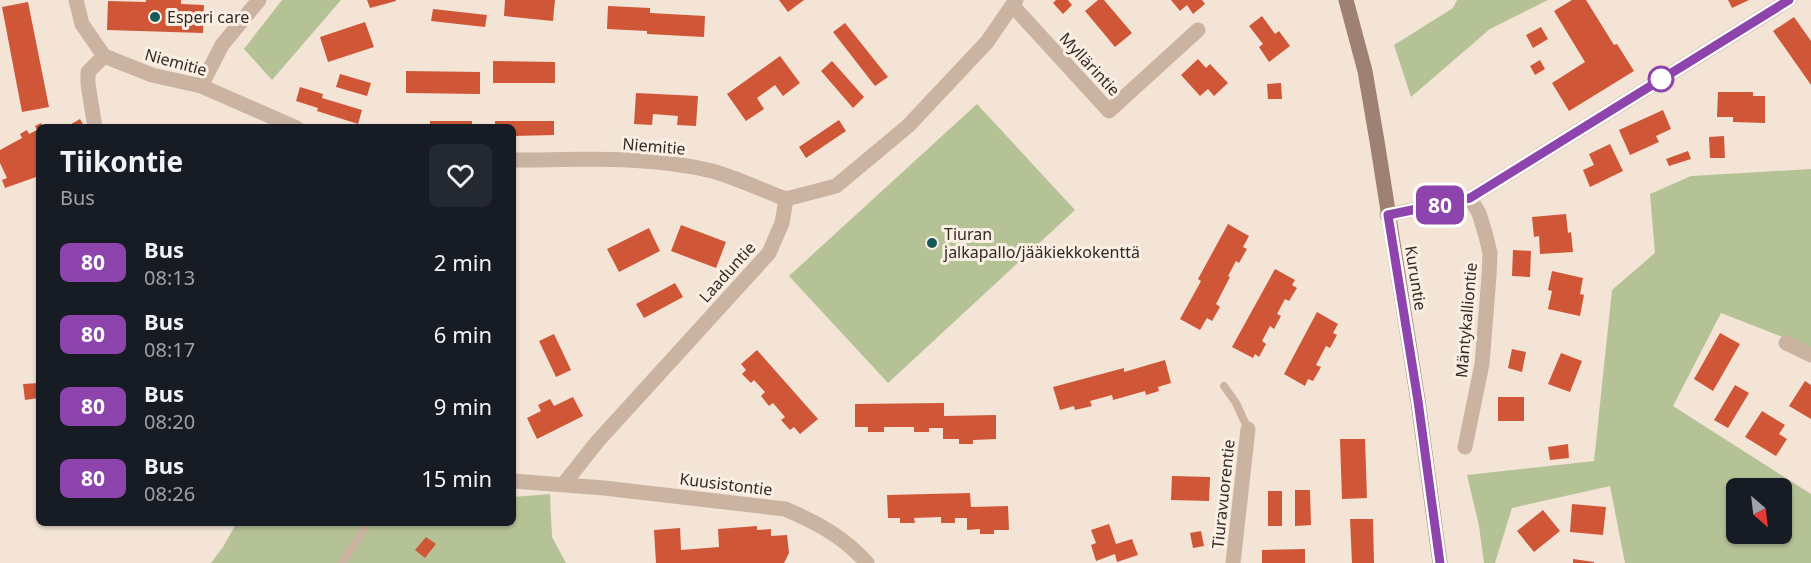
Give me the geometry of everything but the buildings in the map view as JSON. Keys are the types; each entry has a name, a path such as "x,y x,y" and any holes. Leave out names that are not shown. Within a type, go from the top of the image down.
{"main road":[{"name":"Kuruntie","path":"1346,0 1365,71 1418,401 1440,563"}],"street":[{"path":"76,0 82,24 104,56 88,72 94,124"},
{"path":"201,86 222,45 259,0"},
{"path":"1388,215 1470,198 1789,0"},
{"path":"786,199 836,186 908,126 987,42 1014,3"},
{"name":"Myllärintie","path":"1014,3 1108,111 1198,30"},
{"name":"Niemitie","path":"104,56 152,75 201,86 272,123"},
{"name":"Niemitie","path":"516,160 593,159 656,162 713,171 786,199"},
{"name":"Mäntykalliontie","path":"1465,447 1482,364 1490,253 1479,213 1470,198"},
{"name":"Laaduntie","path":"563,485 597,442 769,253 783,223 786,199"},
{"path":"1786,344 1811,355"},
{"name":"Tiuravuorentie","path":"1233,563 1248,429"},
{"name":"Kuusistontie","path":"516,482 563,485 785,509 812,520 841,538 867,563"}],"lane":[{"path":"1224,386 1236,403 1248,429"},
{"path":"342,563 366,526"}],"green space":[{"path":"282,0 341,0 272,80 244,49"},
{"path":"1457,0 1548,0 1490,29 1411,97 1394,45 1453,8"},
{"name":"Tiuran jalkapallo/jääkiekkokenttä","path":"977,104 1075,210 888,383 789,276"},
{"path":"1811,169 1811,348 1721,313 1673,406 1786,478 1726,478 1726,544 1792,544 1792,482 1811,494 1811,563 1625,563 1610,486 1512,508 1495,563 1484,563 1479,526 1467,475 1594,461 1612,290 1655,253 1650,194 1691,176"},
{"path":"550,494 552,537 566,563 211,563 235,526 516,526 516,497"}],"bus line":[{"name":"80","path":"1440,563 1418,401 1388,215 1470,198 1789,0"}],"place":[{"name":"Esperi care","path":"155,17"},
{"name":"Tiuran jalkapallo/jääkiekkokenttä","path":"932,243"}]}
